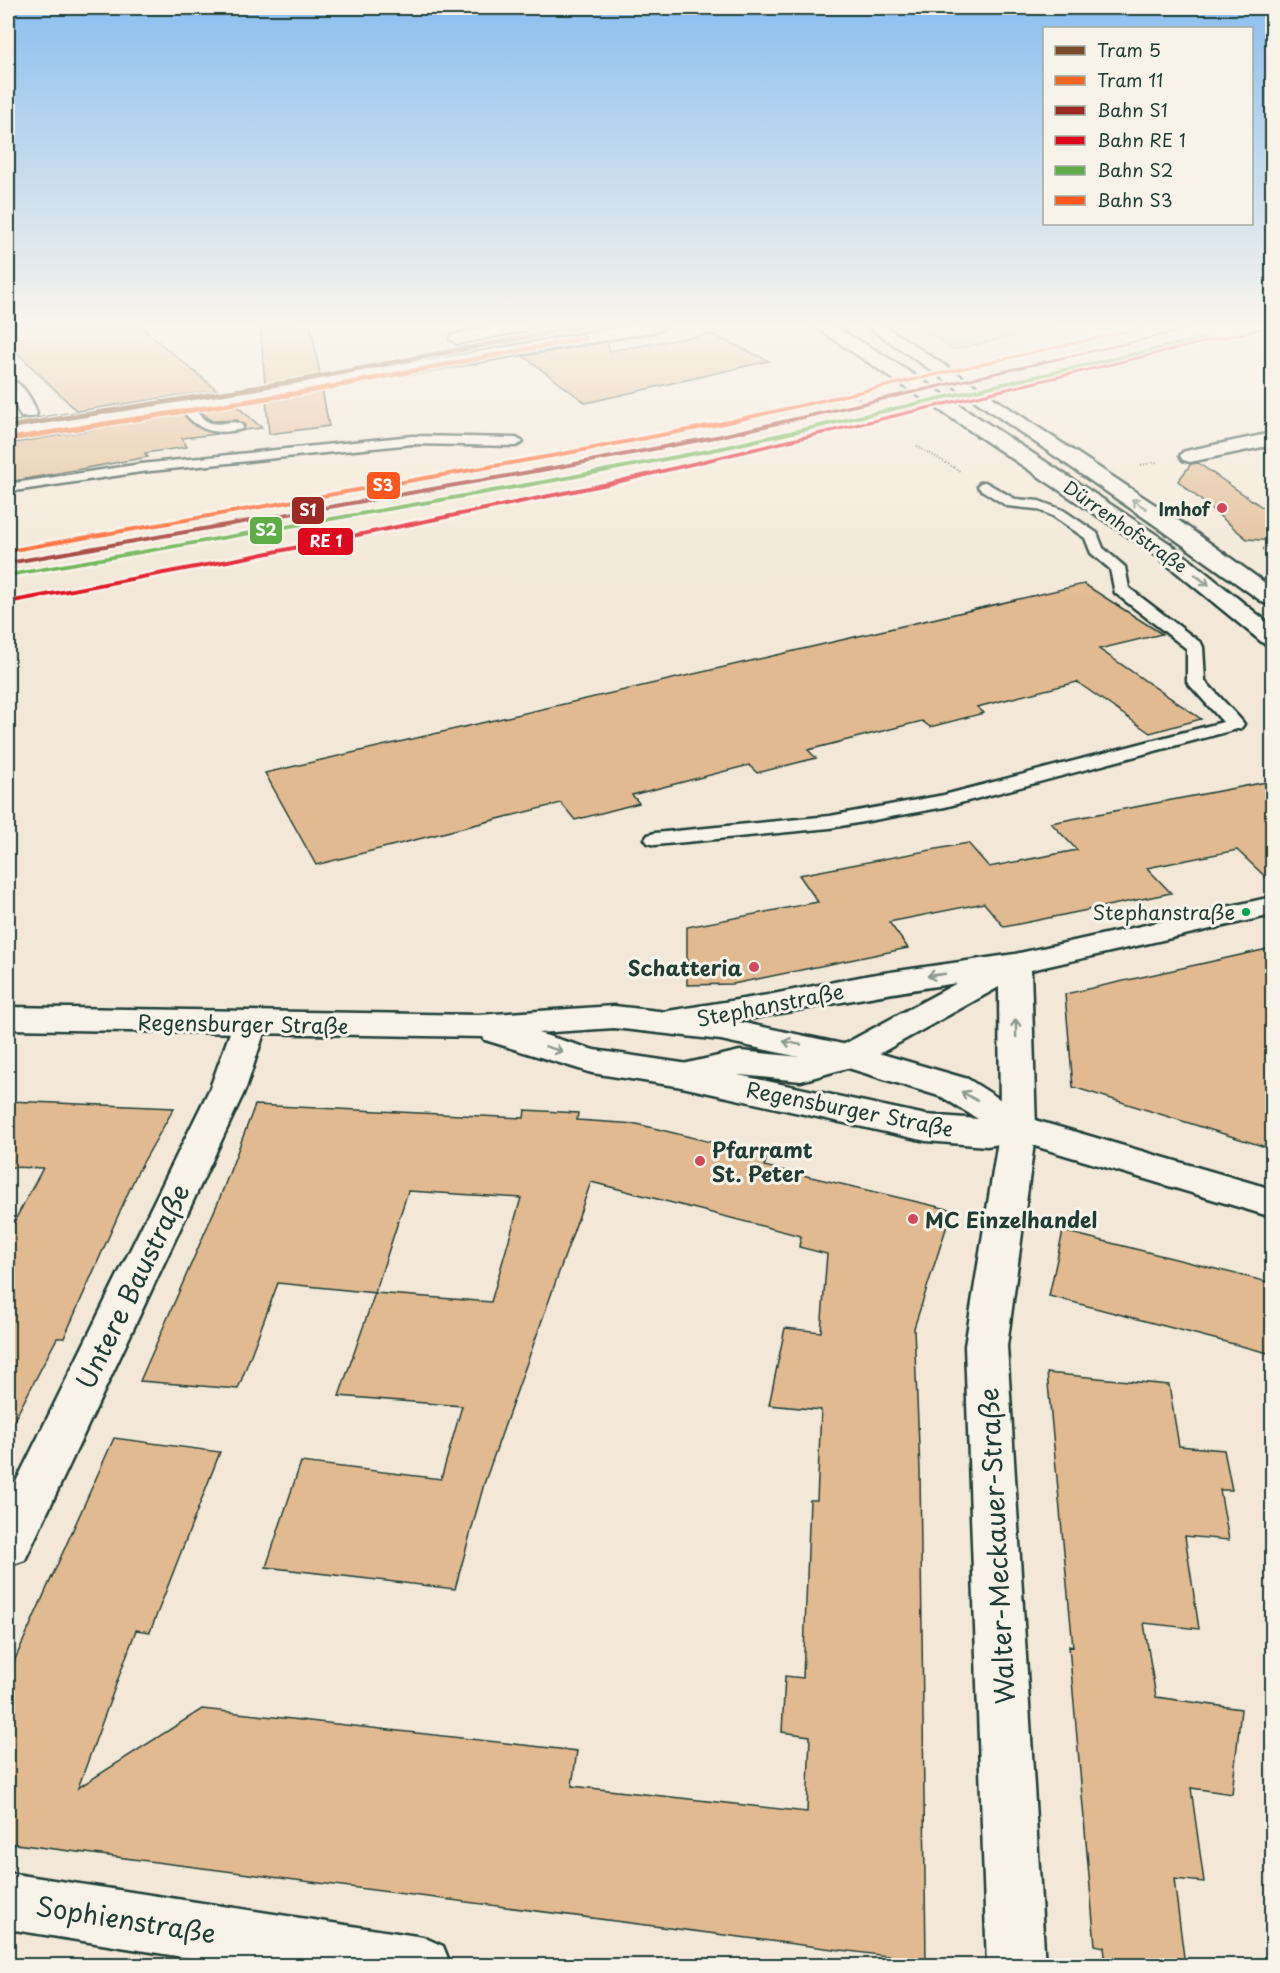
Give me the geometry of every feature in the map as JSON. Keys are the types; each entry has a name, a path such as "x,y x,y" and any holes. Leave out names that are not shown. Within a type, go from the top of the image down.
{"main road":[{"path":"8,430 82,418"},
{"name":"Dürrenhofstraße","path":"966,418 1161,548 1272,638"},
{"name":"Dürrenhofstraße","path":"1013,418 1272,598"},
{"path":"1190,456 1272,439"},
{"name":"Stephanstraße","path":"668,1022 768,1006 870,985 1015,964 1272,906"},
{"path":"1015,964 1018,1128"},
{"name":"Stephanstraße","path":"849,1056 1015,964"},
{"name":"Regensburger Straße","path":"8,1018 250,1024 478,1026 614,1017 758,1035 849,1056 955,1088 1018,1128 1272,1203"},
{"name":"Untere Baustraße","path":"8,1545 228,1088 250,1024"},
{"name":"Regensburger Straße","path":"478,1026 592,1061 682,1074 926,1128 987,1133 1018,1128"},
{"name":"Regensburger Straße","path":"682,1074 740,1063 801,1069 849,1056"},
{"name":"Walter-Meckauer-Straße","path":"1016,1965 986,1346 1018,1128"},
{"name":"Sophienstraße","path":"8,1901 423,1965"}],"lane":[{"path":"194,418 199,424 218,428 237,426"},
{"path":"8,488 141,468 412,441 516,441"},
{"path":"655,839 830,822 945,801 1235,724 1196,682 1195,647 1121,590 1117,567 1096,550 1092,536 1058,513 1039,505 1012,502 985,486"}],"path":[{"path":"917,446 985,486"},
{"path":"1132,466 1190,456"}],"building":[{"path":"135,418 187,418 195,426 217,434 182,438 187,447 145,453 148,457 8,482 8,444 95,429 91,425"},
{"path":"209,418 250,418 262,428 244,430 245,425 237,420 212,421"},
{"path":"268,418 328,418 329,426 269,434"},
{"path":"1198,463 1272,514 1272,541 1247,539 1178,481 1191,464"},
{"path":"1084,584 1162,634 1099,649 1201,719 1150,733 1077,682 977,707 984,713 930,727 922,721 808,750 816,758 757,773 749,765 632,795 639,803 575,820 561,803 316,865 265,773"},
{"path":"1272,781 1272,883 1237,850 1147,868 1171,893 1004,927 984,903 889,922 908,948 733,984 687,985 687,927 818,902 799,875 968,843 989,867 1077,850 1051,823"},
{"path":"1272,948 1272,1149 1073,1087 1065,994"},
{"path":"8,1101 174,1108 136,1175 64,1338 57,1338 8,1432 8,1233 43,1168 8,1167"},
{"path":"255,1105 524,1118 525,1110 578,1113 577,1120 637,1124 768,1156 764,1166 952,1210 914,1328 920,1470 926,1961 8,1843 8,1675 114,1438 220,1452 150,1632 136,1630 78,1788 202,1709 577,1751 572,1786 807,1812 810,1736 782,1732 785,1676 803,1678 810,1500 817,1500 821,1410 769,1405 785,1328 821,1332 827,1254 799,1247 801,1236 591,1182 484,1484 455,1589 266,1567 301,1462 441,1479 462,1406 339,1396 375,1293 278,1283 238,1389 140,1381 219,1200","holes":["408,1191 521,1198 491,1302 375,1293"]},
{"path":"1063,1231 1272,1283 1272,1354 1049,1296"},
{"path":"1047,1373 1169,1385 1179,1446 1224,1450 1232,1490 1220,1490 1229,1540 1185,1536 1199,1629 1144,1623 1156,1697 1241,1709 1232,1794 1191,1788 1204,1882 1174,1879 1185,1965 1106,1965 1104,1947 1095,1945 1069,1646 1073,1647"}],"tram line":[{"name":"5","path":"8,427 64,418"},
{"name":"11","path":"10,439 141,418"}],"rail line":[{"name":"S3","path":"8,551 557,455 745,418"},
{"name":"S1","path":"8,563 559,467 721,436 800,418"},
{"name":"S2","path":"10,575 561,479 723,448 854,418"}],"transit line":[{"path":"8,602 249,557 608,484 885,418"}],"place":[{"name":"Imhof","path":"1222,508"},
{"name":"Stephanstraße","path":"1246,912"},
{"name":"Schatteria","path":"754,967"},
{"name":"Pfarramt St. Peter","path":"700,1161"},
{"name":"MC Einzelhandel","path":"913,1219"}]}
